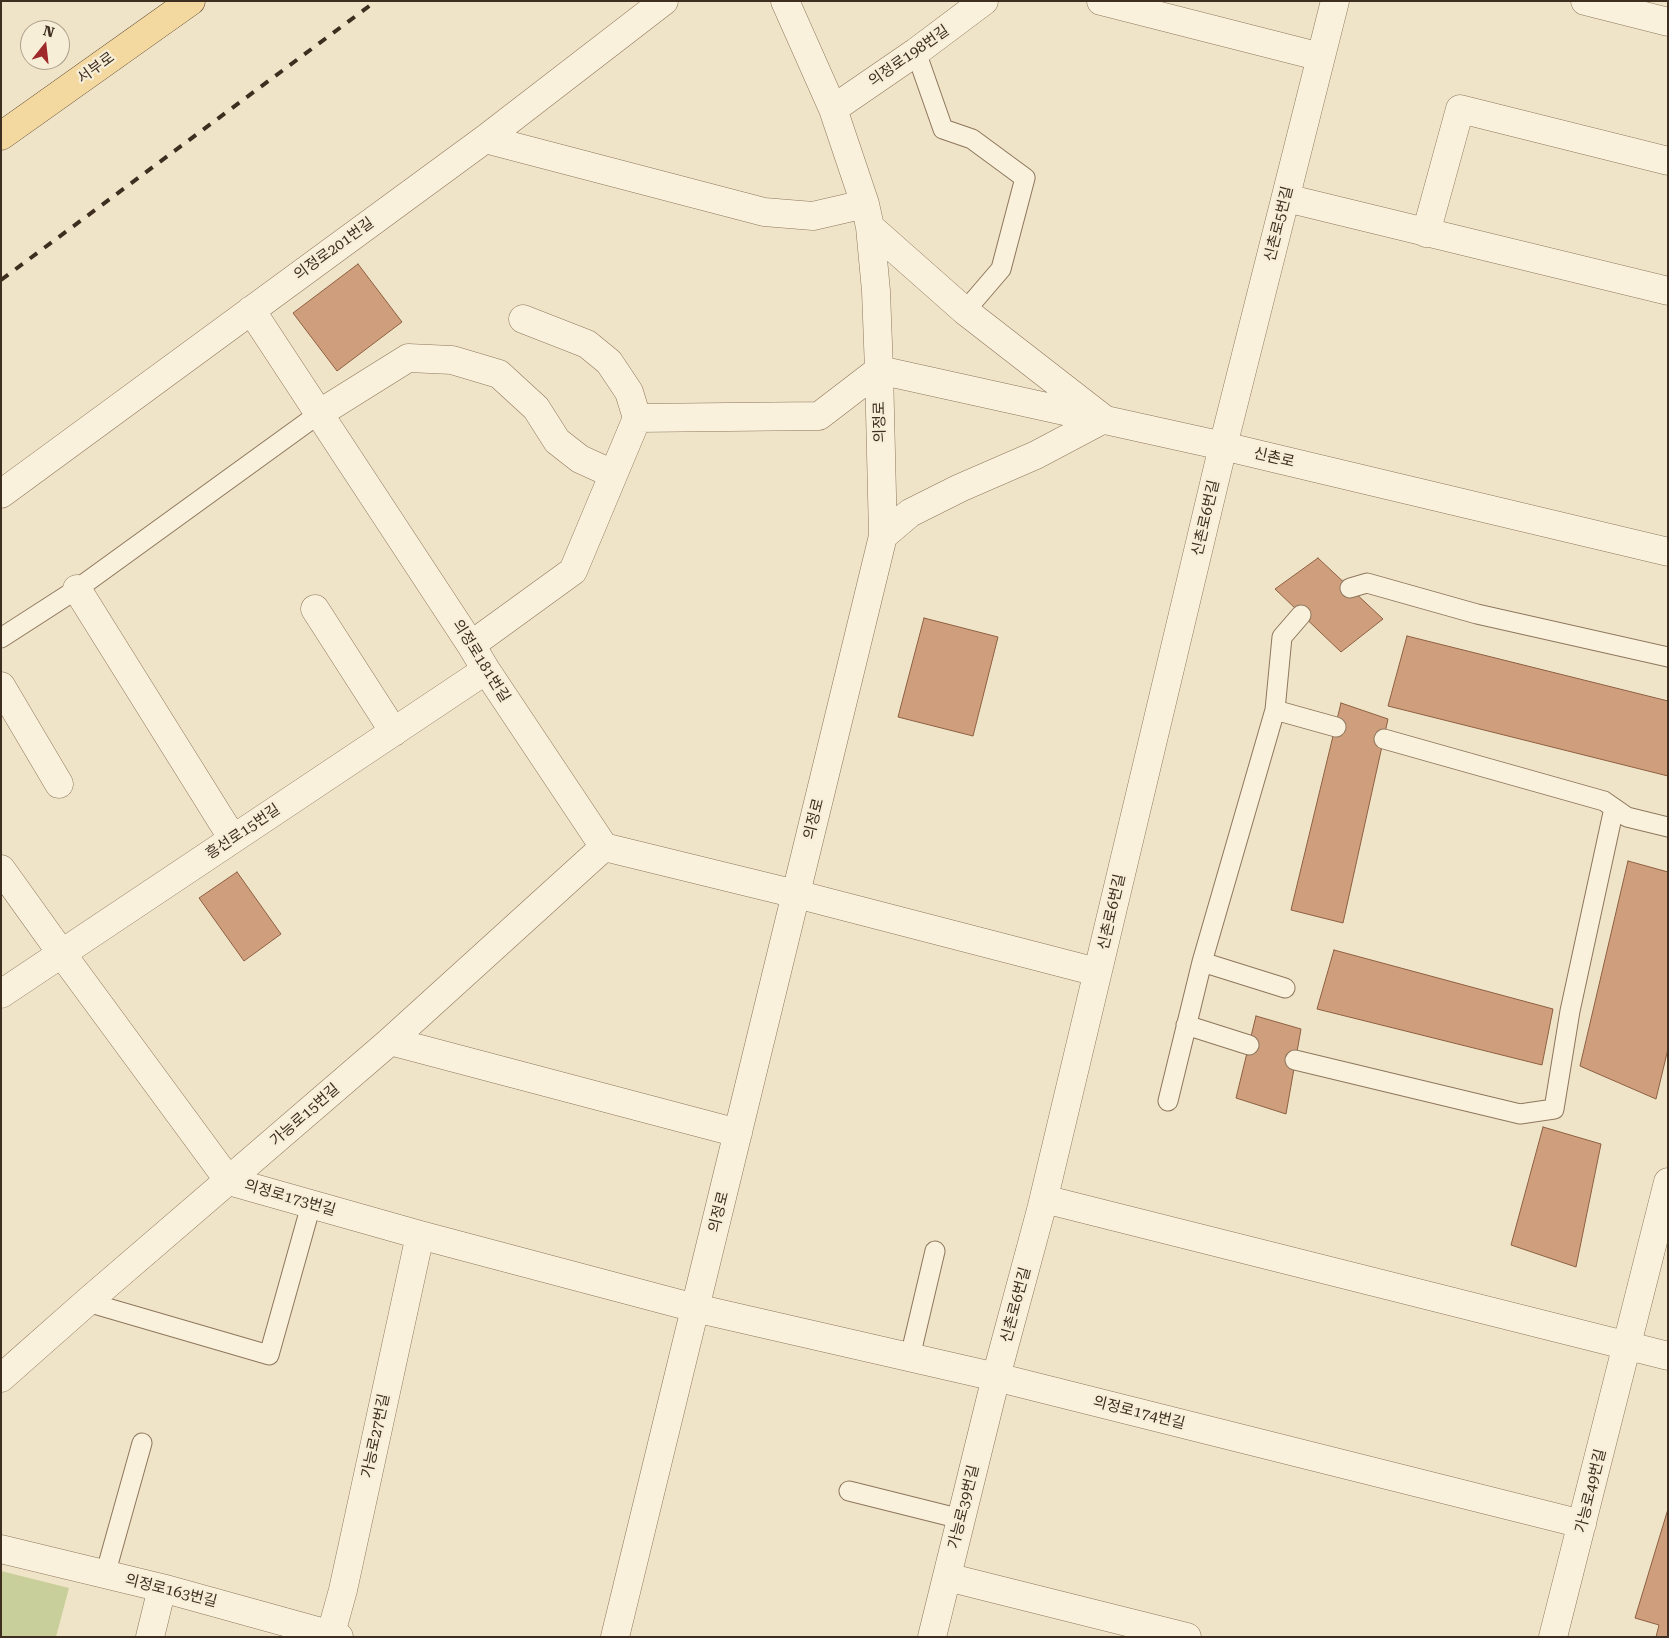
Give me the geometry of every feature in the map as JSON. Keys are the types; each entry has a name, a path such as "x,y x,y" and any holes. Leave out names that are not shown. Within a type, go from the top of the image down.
{"main road":[{"name":"서부로","path":"1,136 191,1"}],"street":[{"name":"의정로201번길","path":"1,494 485,138 664,1"},
{"name":"의정로","path":"615,1637 883,536 876,292 868,215 833,109 785,1"},
{"name":"의정로198번길","path":"833,109 916,52 984,1"},
{"path":"1101,1 1321,57"},
{"name":"신촌로5번길","path":"1223,446 1336,1"},
{"path":"1585,1 1668,22"},
{"path":"1426,233 1460,109 1668,161"},
{"path":"485,138 764,212 813,216 868,215 965,311 1104,419 1036,455 960,488 910,513 883,536"},
{"path":"1286,198 1668,291"},
{"name":"의정로181번길","path":"251,310 604,847"},
{"path":"471,645 573,571 638,418 629,392 609,362 587,344 522,319"},
{"path":"320,413 408,358 452,360 499,374 536,408 557,440 580,459 613,474"},
{"path":"638,418 819,416 879,370"},
{"name":"신촌로","path":"879,370 1223,446 1668,552"},
{"name":"신촌로6번길","path":"996,1377 1044,1200 1223,446"},
{"path":"77,589 233,839"},
{"path":"315,609 394,732"},
{"name":"흥선로15번길","path":"1,994 486,670"},
{"path":"1,686 60,784"},
{"path":"604,847 796,894 1097,972"},
{"name":"가능로15번길","path":"1,1378 390,1041 604,847"},
{"name":"의정로173번길","path":"1,869 229,1181 420,1235 695,1308"},
{"path":"390,1041 738,1132"},
{"name":"가능로49번길","path":"1553,1637 1627,1346 1659,1252 1668,1182"},
{"path":"1044,1200 1668,1356"},
{"name":"가능로27번길","path":"334,1636 420,1235"},
{"name":"의정로174번길","path":"695,1308 996,1377 1582,1524"},
{"name":"가능로39번길","path":"932,1637 996,1377"},
{"name":"의정로163번길","path":"1,1549 162,1588 334,1636"},
{"path":"947,1577 1186,1637"},
{"path":"150,1637 162,1588"}],"lane":[{"path":"916,52 944,129 972,139 1025,178 1001,269 965,311"},
{"path":"1,638 77,589 320,413"},
{"path":"1350,588 1367,582 1477,614 1668,657"},
{"path":"1168,1101 1202,962 1275,710 1282,637 1301,615"},
{"path":"1275,710 1336,726"},
{"path":"1384,739 1604,801 1627,817 1668,827"},
{"path":"1296,1060 1520,1114 1554,1109 1570,1011 1614,808"},
{"path":"1202,962 1286,988"},
{"path":"1186,1025 1249,1045"},
{"path":"87,1302 270,1355 311,1205"},
{"path":"910,1357 935,1251"},
{"path":"105,1575 142,1443"},
{"path":"849,1491 961,1519"}],"green space":[{"path":"1,1571 69,1588 56,1637 1,1637"}],"building":[{"path":"358,264 402,322 337,371 293,313"},
{"path":"1318,558 1383,619 1341,652 1275,589"},
{"path":"924,618 998,637 973,736 898,717"},
{"path":"1407,636 1668,701 1668,776 1388,706"},
{"path":"1341,703 1388,719 1343,923 1291,910"},
{"path":"1628,861 1668,872 1668,1049 1656,1099 1580,1066"},
{"path":"237,872 281,934 244,961 199,898"},
{"path":"1334,950 1553,1009 1542,1065 1317,1009"},
{"path":"1256,1016 1301,1029 1286,1114 1236,1098"},
{"path":"1543,1127 1601,1144 1576,1267 1511,1245"},
{"path":"1668,1509 1668,1637 1656,1637 1659,1625 1635,1618"}],"railway":[{"path":"1,280 376,1"}]}
